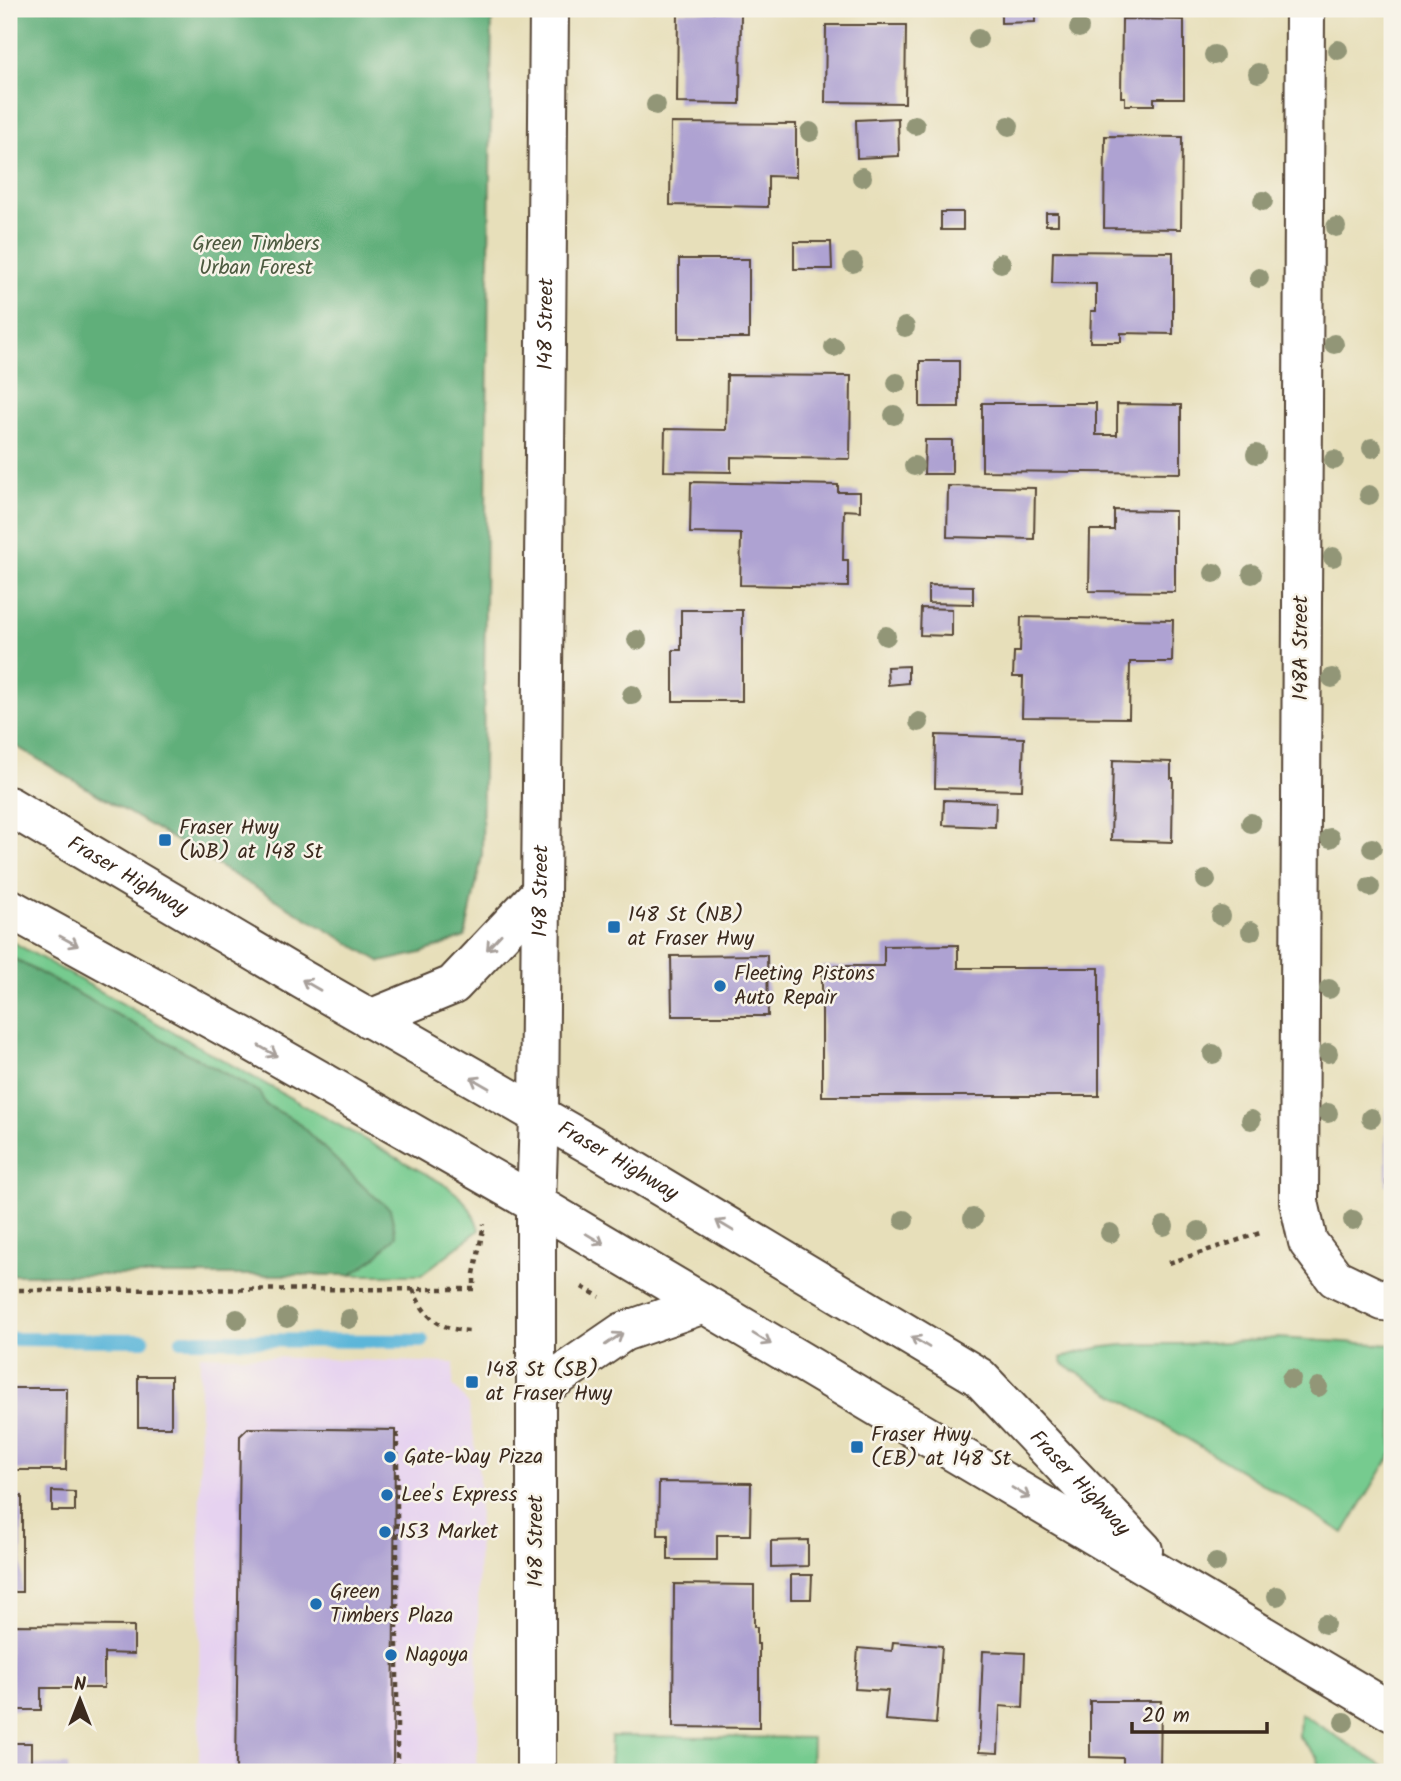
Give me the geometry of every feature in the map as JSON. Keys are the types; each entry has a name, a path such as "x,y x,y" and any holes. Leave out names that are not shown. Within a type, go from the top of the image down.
{"main road":[{"name":"148 Street","path":"536,1772 537,1204 550,9"},
{"name":"148A Street","path":"1305,9 1299,1202 1308,1242 1335,1278 1382,1301 1392,1302"},
{"name":"Fraser Highway","path":"9,806 370,1019 605,1153 979,1377 1175,1584"},
{"path":"370,1019 453,985 541,892"},
{"name":"Fraser Highway","path":"9,908 244,1037 537,1204 1392,1712"},
{"path":"537,1391 623,1332 704,1304"}],"path":[{"path":"9,1290 474,1289 484,1217"},
{"path":"1169,1263 1264,1232"},
{"path":"582,1287 607,1301"},
{"path":"413,1289 419,1304 429,1317 445,1328 473,1331"},
{"path":"397,1433 397,1772"}],"shaded area":[{"path":"200,1355 454,1363 453,1385 469,1405 479,1474 477,1772 199,1772"}],"green space":[{"name":"Green Timbers Urban Forest","path":"9,9 492,9 482,856 465,937 421,953 381,962 9,742"},
{"path":"9,940 442,1183 466,1203 479,1230 421,1275 9,1275"},
{"path":"9,956 259,1092 266,1105 295,1120 390,1209 396,1236 375,1258 351,1275 9,1275"},
{"path":"1277,1338 1392,1345 1392,1453 1344,1533 1063,1364 1061,1358 1090,1349 1120,1345 1216,1343"},
{"path":"1300,1713 1392,1772 1319,1772 1317,1757 1299,1737"},
{"path":"611,1736 812,1738 811,1772 610,1772"}],"building":[{"path":"1001,9 1035,9 1035,22 1001,23"},
{"path":"678,11 741,12 740,104 677,103"},
{"path":"1122,19 1184,20 1184,98 1154,98 1154,105 1125,105 1125,97 1121,97"},
{"path":"826,25 906,25 905,103 825,102"},
{"path":"898,118 899,156 857,158 856,120"},
{"path":"671,123 796,124 796,177 768,176 768,207 670,205"},
{"path":"1105,136 1182,137 1181,229 1104,228"},
{"path":"941,212 963,212 963,230 941,230"},
{"path":"1046,213 1058,213 1058,225 1046,225"},
{"path":"794,242 831,242 832,269 794,269"},
{"path":"1053,251 1173,252 1173,334 1121,333 1121,342 1090,342 1091,311 1096,311 1096,284 1052,283"},
{"path":"679,259 749,259 749,338 679,338"},
{"path":"920,361 959,361 959,407 920,407"},
{"path":"727,375 851,376 850,459 731,457 731,472 664,471 665,429 726,430"},
{"path":"982,403 1096,403 1096,435 1117,435 1117,404 1181,405 1181,473 982,471"},
{"path":"925,440 952,440 952,474 924,474"},
{"path":"691,482 838,485 838,492 860,492 860,511 844,510 843,560 848,560 848,587 740,585 741,534 690,533"},
{"path":"948,486 1035,488 1034,539 947,537"},
{"path":"1114,510 1175,511 1175,592 1089,591 1090,530 1114,530"},
{"path":"928,585 973,586 973,604 928,603"},
{"path":"921,608 952,609 952,636 920,635"},
{"path":"681,610 742,610 742,701 673,701 673,650 681,650"},
{"path":"1021,617 1173,620 1172,662 1130,662 1129,718 1022,717 1023,677 1013,677 1014,652 1020,652"},
{"path":"908,666 908,683 888,685 887,667"},
{"path":"936,735 1024,738 1022,790 935,788"},
{"path":"1113,760 1171,762 1172,842 1111,840"},
{"path":"944,800 996,802 995,827 943,825"},
{"path":"958,945 958,968 1099,968 1099,1096 822,1096 822,966 884,966 884,946"},
{"name":"Fleeting Pistons Auto Repair","path":"767,955 768,1016 672,1016 671,956"},
{"path":"1386,1108 1392,1108 1392,1185 1386,1185"},
{"path":"138,1376 171,1376 171,1427 138,1427"},
{"path":"9,1388 67,1388 66,1470 9,1470"},
{"name":"Green Timbers Plaza","path":"248,1428 395,1430 393,1772 236,1772 240,1436"},
{"path":"659,1482 751,1483 750,1535 717,1535 717,1560 668,1560 668,1535 658,1535"},
{"path":"52,1491 75,1492 75,1511 52,1511"},
{"path":"9,1496 22,1496 22,1592 9,1592"},
{"path":"808,1540 808,1566 771,1567 771,1541"},
{"path":"791,1575 812,1575 811,1599 791,1599"},
{"path":"674,1584 754,1585 754,1627 757,1627 759,1644 759,1728 673,1727"},
{"path":"9,1625 134,1626 134,1654 104,1653 104,1688 41,1688 41,1710 9,1710"},
{"path":"893,1642 942,1646 936,1724 885,1720 888,1691 855,1689 858,1648 892,1651"},
{"path":"983,1651 1025,1653 1023,1708 1000,1706 998,1753 979,1752"},
{"path":"1090,1701 1161,1701 1160,1772 1123,1772 1123,1758 1090,1757"},
{"path":"9,1743 31,1743 31,1765 68,1765 68,1772 9,1772"}],"waterway":[{"path":"9,1339 143,1340"},
{"path":"182,1340 422,1341"}],"place":[{"name":"Fraser Hwy (WB) at 148 St","path":"165,840"},
{"name":"148 St (NB) at Fraser Hwy","path":"614,927"},
{"name":"Fleeting Pistons Auto Repair","path":"720,986"},
{"name":"148 St (SB) at Fraser Hwy","path":"472,1382"},
{"name":"Fraser Hwy (EB) at 148 St","path":"857,1447"},
{"name":"Gate-Way Pizza","path":"390,1457"},
{"name":"Lee's Express","path":"387,1495"},
{"name":"153 Market","path":"385,1532"},
{"name":"Green Timbers Plaza","path":"316,1604"},
{"name":"Nagoya","path":"391,1655"}]}
